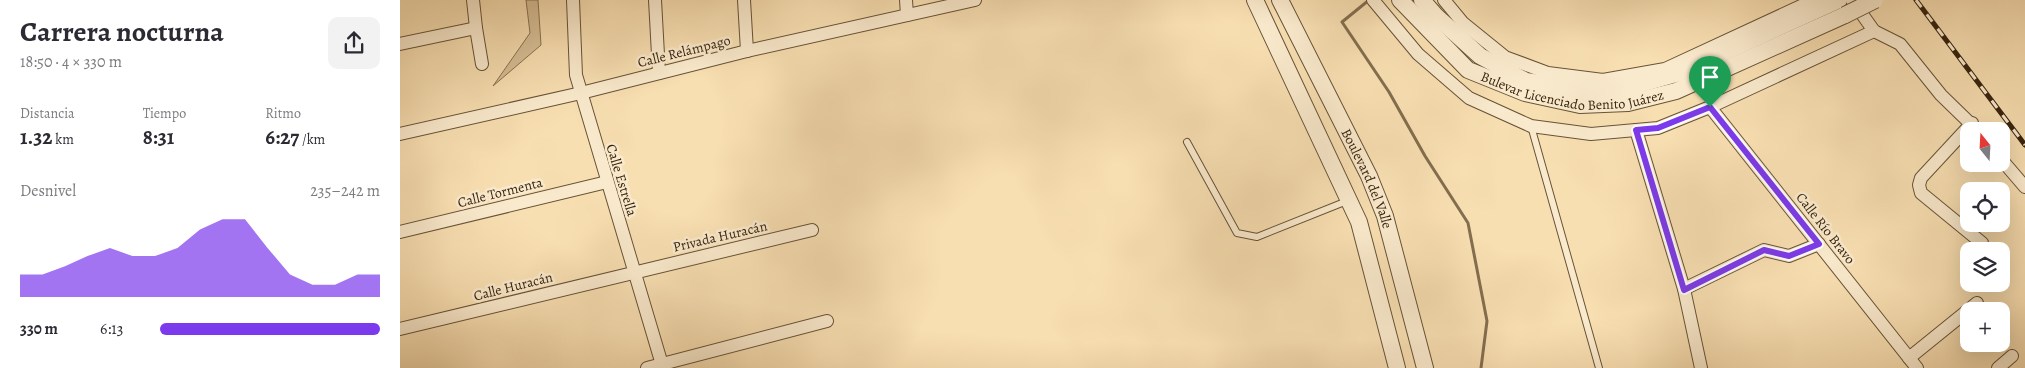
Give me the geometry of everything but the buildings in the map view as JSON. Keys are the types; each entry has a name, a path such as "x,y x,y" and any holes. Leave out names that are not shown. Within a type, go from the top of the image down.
{"street":[{"path":"473,0 482,64"},
{"name":"Calle Estrella","path":"572,0 576,75 606,182 663,366"},
{"path":"655,0 659,73"},
{"path":"744,0 747,51"},
{"path":"906,0 907,15"},
{"name":"Calle Relámpago","path":"400,134 581,93 747,51 975,0"},
{"name":"Boulevard del Valle","path":"1255,0 1359,222 1397,368"},
{"name":"Boulevard del Valle","path":"1280,0 1369,176 1385,216 1425,368"},
{"path":"1373,0 1418,54 1469,98 1531,126 1591,134 1658,128 1710,107 1874,31"},
{"name":"Bulevar Licenciado Benito Juárez","path":"1400,0 1468,70 1525,94 1580,105 1628,103 1676,91 1844,4"},
{"name":"Bulevar Licenciado Benito Juárez","path":"1422,0 1436,16 1480,56 1526,81 1582,90 1623,89 1679,73 1844,4 1875,0"},
{"path":"1444,0 1463,24 1505,57 1548,73 1603,80 1665,69 1814,0"},
{"path":"1844,4 1874,31 1900,44 1941,95 1970,122"},
{"path":"400,44 476,28"},
{"name":"Calle Río Bravo","path":"1710,107 1913,363"},
{"path":"1636,130 1684,290 1701,368"},
{"path":"1960,141 1921,178 1919,185 1921,193 1981,242"},
{"path":"2010,170 2025,188"},
{"name":"Calle Tormenta","path":"400,232 606,182"},
{"name":"Privada Huracán","path":"634,272 812,230"},
{"path":"1684,290 1764,250 1789,256 1819,244"},
{"name":"Calle Huracán","path":"400,329 634,272"},
{"path":"1913,363 1960,319"},
{"path":"647,368 663,366 827,321"},
{"path":"1998,368 2012,356"}],"lane":[{"path":"1531,126 1599,368"},
{"path":"1187,142 1237,233 1256,237 1350,200"}],"shaded area":[{"path":"526,0 538,0 541,45 493,86 530,33"}],"waterway":[{"path":"1369,0 1342,22 1389,92 1425,156 1468,223 1487,321 1481,368"}],"railway":[{"path":"1916,0 2025,145"}],"route":[{"path":"1710,107 1819,244 1789,256 1764,250 1684,290 1636,130 1658,128 1710,107"}]}
